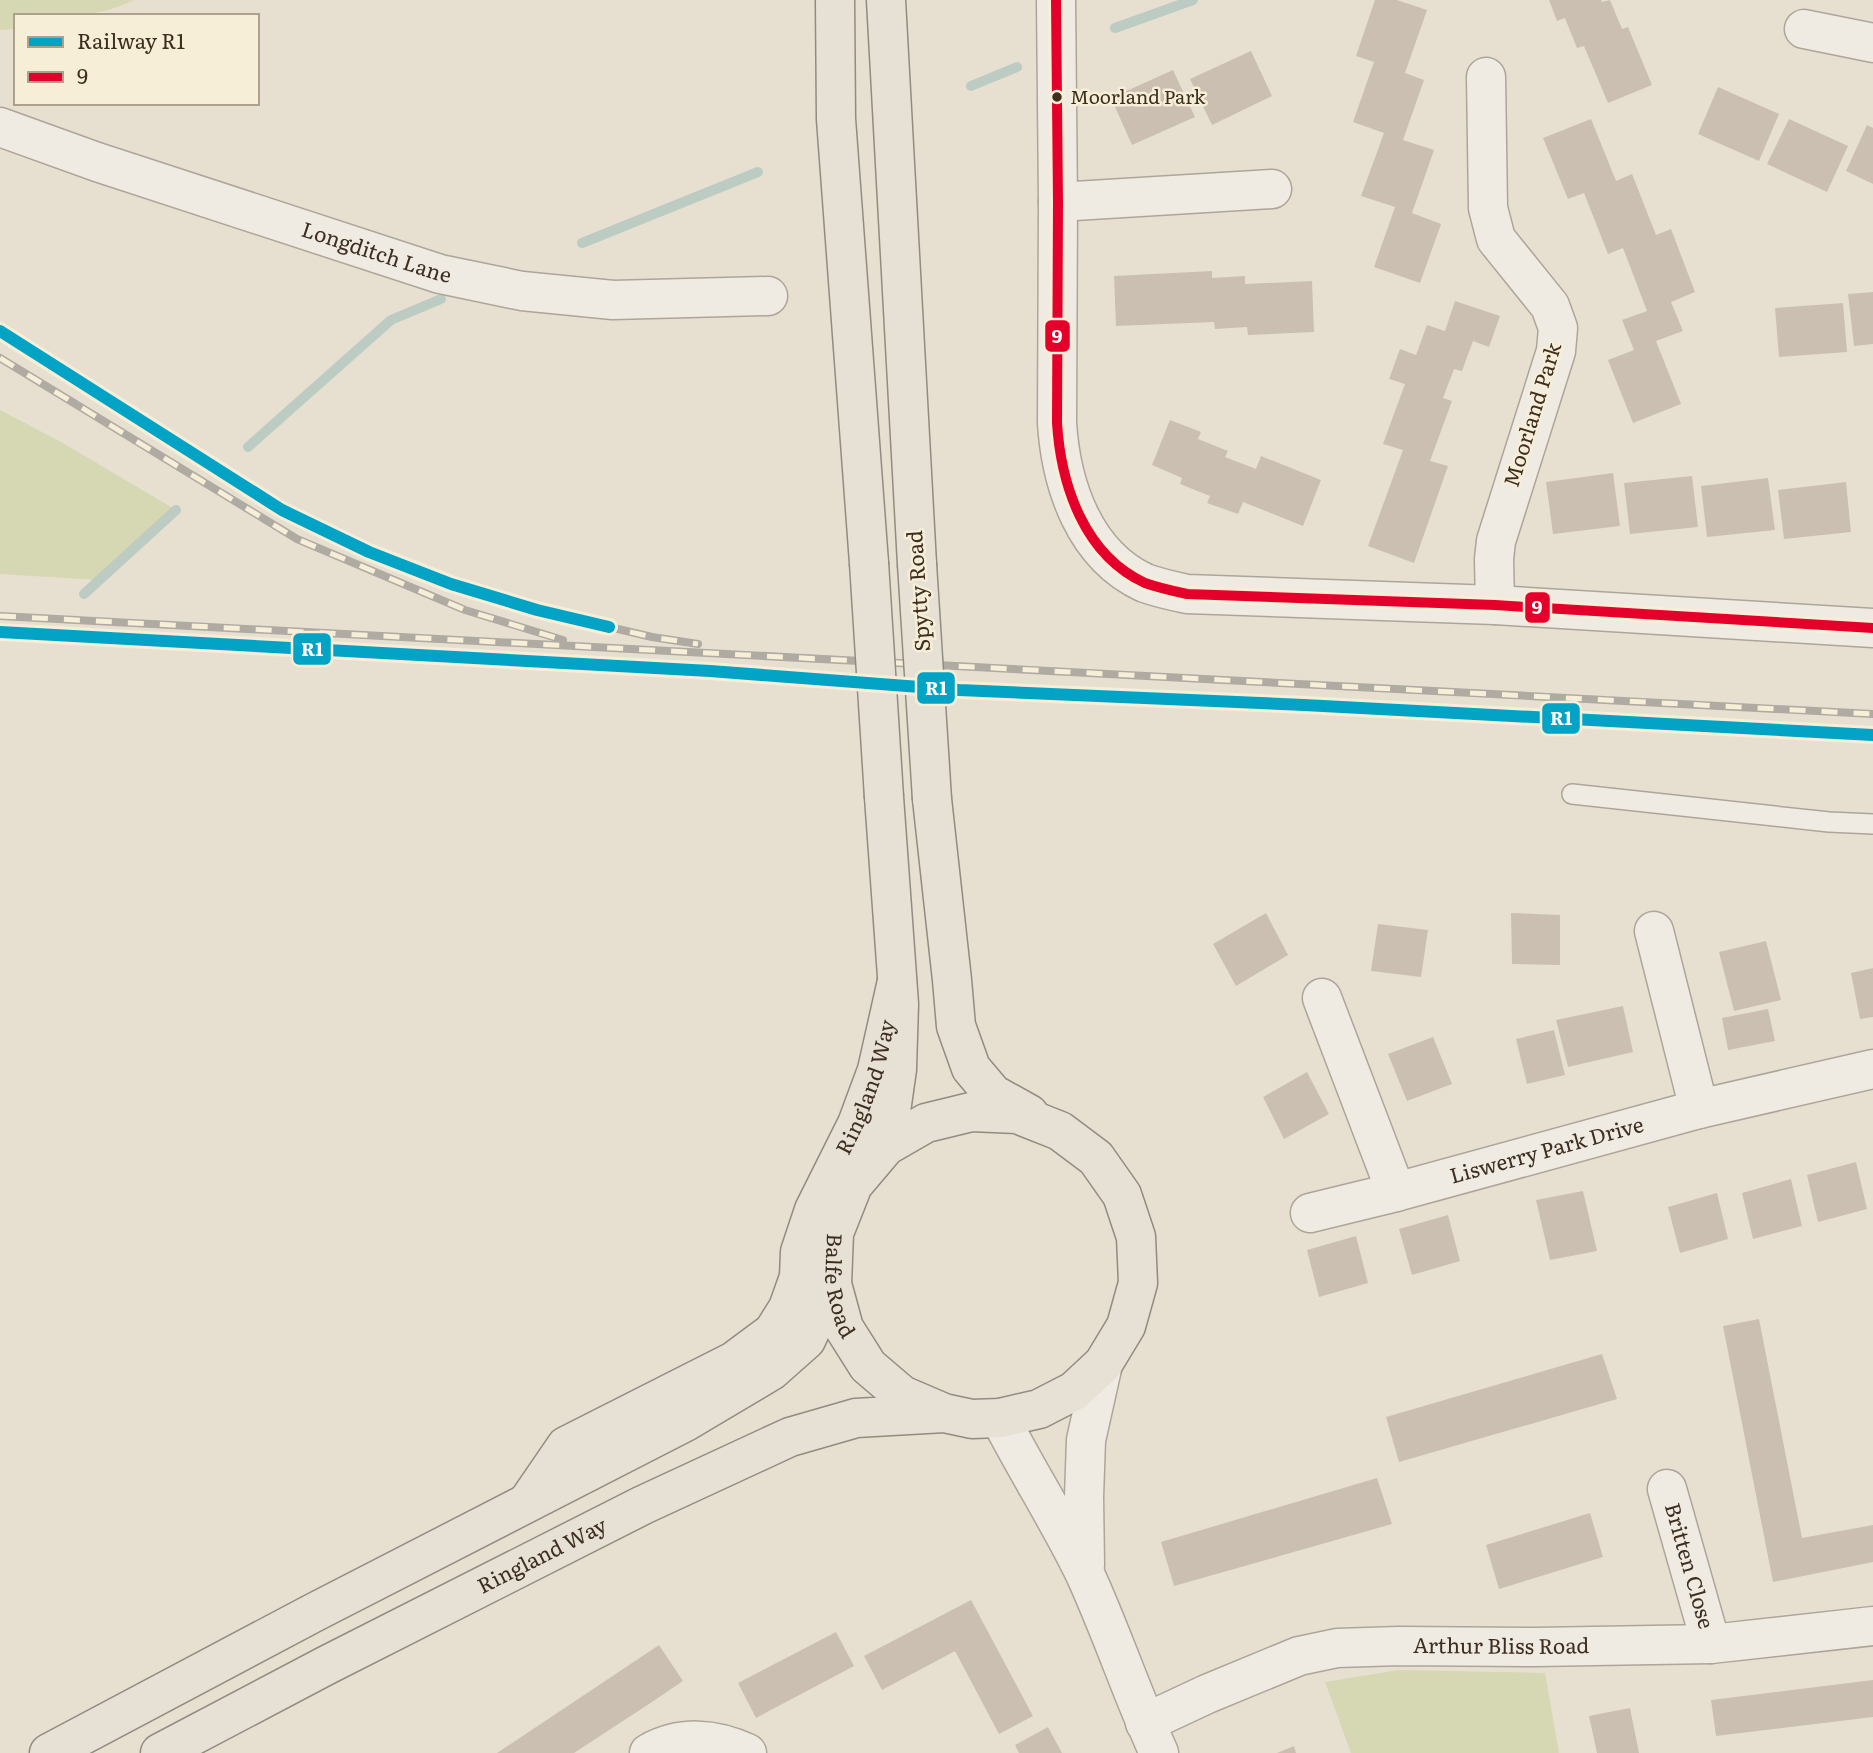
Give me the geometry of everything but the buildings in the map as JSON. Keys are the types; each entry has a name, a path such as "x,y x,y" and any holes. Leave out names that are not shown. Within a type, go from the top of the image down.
{"main road":[{"path":"835,0 836,119 899,1004 897,1069 887,1146"},
{"name":"Spytty Road","path":"886,0 932,799 956,1026 971,1068 993,1094 1060,1131"},
{"name":"Ringland Way","path":"526,1504 566,1446 734,1361 773,1332 788,1308 799,1277 800,1252 814,1210 857,1124 877,1070 897,981"},
{"name":"Balfe Road","path":"971,1112 1017,1114 1060,1131 1096,1158 1122,1195 1136,1237 1138,1283 1126,1326 1103,1364 1074,1391 1039,1409 1000,1418 972,1419 944,1413 902,1395 868,1366 844,1328 832,1284 834,1233 853,1185 887,1146 926,1123 971,1112"},
{"name":"Ringland Way","path":"49,1753 303,1618 687,1421 771,1371 806,1340 832,1284"},
{"name":"Ringland Way","path":"160,1753 643,1505 790,1437 856,1418 944,1413"}],"street":[{"path":"1056,0 1059,449 1070,496 1080,518 1106,555 1124,570 1165,590 1188,594 1495,605 1873,626"},
{"path":"1804,29 1873,43"},
{"name":"Moorland Park","path":"1486,77 1488,208 1496,239 1550,306 1558,328 1556,351 1496,541 1495,605"},
{"name":"Longditch Lane","path":"0,127 97,162 440,274 522,291 613,300 768,296"},
{"path":"1058,202 1272,189"},
{"path":"1654,931 1699,1108"},
{"path":"1322,998 1396,1192"},
{"name":"Liswerry Park Drive","path":"1310,1213 1396,1192 1699,1108 1873,1069"},
{"name":"Balfe Road","path":"1085,1574 1086,1440 1103,1364"},
{"name":"Balfe Road","path":"1000,1418 1057,1518 1085,1574 1152,1738"},
{"name":"Britten Close","path":"1667,1489 1711,1644"},
{"name":"Arthur Bliss Road","path":"1152,1738 1207,1694 1299,1656 1337,1648 1711,1644 1873,1626"},
{"path":"649,1753 673,1743 690,1740 709,1740 747,1753"}],"lane":[{"path":"1572,794 1829,822 1873,824"}],"green space":[{"path":"0,0 134,0 106,11 91,13 14,14 14,29 0,30"},
{"path":"0,410 61,442 176,510 99,580 0,574"},
{"path":"1399,1670 1545,1673 1559,1753 1351,1753 1325,1682"}],"waterway":[{"path":"1115,28 1193,0"},
{"path":"971,86 1017,67"},
{"path":"582,243 758,172"},
{"path":"248,447 391,320 441,299"},
{"path":"84,594 176,510"}],"railway":[{"path":"0,331 282,510 369,552 451,584 537,610 652,637 698,644"},
{"path":"0,358 297,539 465,610 563,640"},
{"path":"0,616 1873,714"},
{"path":"0,632 710,671 959,690 1873,735"}],"rail line":[{"name":"R1","path":"0,331 282,510 369,552 451,584 537,610 609,627"},
{"name":"R1","path":"0,632 710,671 959,690 1873,735"}],"transit line":[{"name":"9","path":"1056,0 1059,447 1080,516 1106,555 1124,571 1145,583 1187,594 1495,605 1873,628"}],"place":[{"name":"Moorland Park","path":"1057,97"}]}
